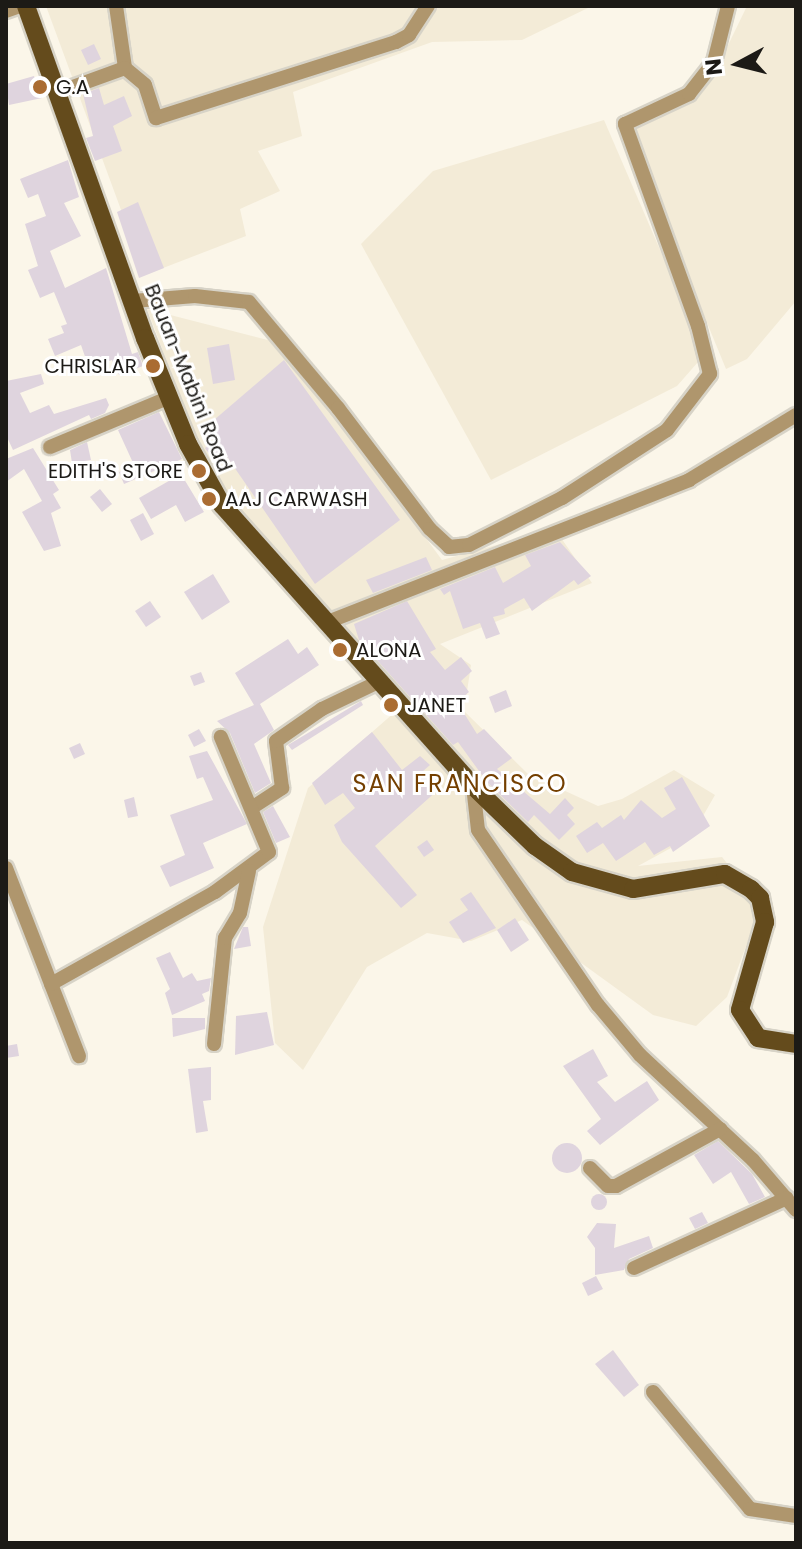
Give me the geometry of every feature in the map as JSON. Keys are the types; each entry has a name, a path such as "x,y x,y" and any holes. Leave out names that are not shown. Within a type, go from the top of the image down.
{"main road":[{"name":"Bauan-Mabini Road","path":"23,6 168,398 213,494 376,683 473,786 535,846 595,882 633,889 707,873 738,878 760,898 765,922 741,996 744,1022 768,1042 796,1044"}],"street":[{"path":"6,11 23,6"},
{"path":"116,6 125,68 145,85 156,118 396,42 409,35 428,6"},
{"path":"133,301 195,296 249,302 329,397 430,529 449,547 482,538 562,498 667,430 710,374 698,326 625,124 689,94 714,62 728,6"},
{"path":"56,93 125,68"},
{"path":"50,447 168,398"},
{"path":"325,623 689,480 796,415"},
{"path":"253,807 282,788 276,741 322,709 376,683"},
{"path":"51,984 249,870 269,852 253,807 221,737"},
{"path":"473,786 478,830 598,1005 640,1055 720,1129 791,1204 634,1268"},
{"path":"6,868 79,1056"},
{"path":"214,1044 225,938 240,913 249,870"},
{"path":"6,914 20,904"},
{"path":"590,1168 608,1186 616,1186 720,1129"},
{"path":"653,1392 750,1509 796,1516"}],"shaded area":[{"path":"46,6 592,6 522,40 432,42 293,92 302,136 258,151 280,191 240,209 246,236 145,275"},
{"path":"747,6 796,6 796,301 747,359 726,369 627,128 716,70"},
{"path":"604,120 705,354 677,386 491,480 361,244 433,171"},
{"path":"147,309 283,344 442,560 555,529 592,583 440,644 471,665 464,711 528,774 598,806 622,799 674,770 715,795 691,837 638,866 722,857 761,906 727,997 696,1026 653,1015 522,920 471,941 427,933 367,967 303,1070 275,1043 263,927 308,788 403,705 216,490"}],"building":[{"path":"94,44 101,59 88,65 81,50"},
{"path":"34,76 42,98 9,105 6,84"},
{"path":"99,88 104,105 124,96 132,116 113,126 122,151 95,161 86,138 93,136 83,94"},
{"path":"68,160 79,197 64,203 81,236 50,251 65,288 106,268 132,354 138,352 143,366 119,375 112,360 89,368 81,345 55,356 48,339 64,333 61,326 67,324 54,292 40,298 28,270 38,266 25,224 46,216 38,194 28,198 20,179"},
{"path":"138,202 164,268 139,278 117,212"},
{"path":"229,344 235,380 213,384 207,348"},
{"path":"284,360 400,520 315,584 225,454 214,461 205,448 216,440 207,426"},
{"path":"41,374 44,384 20,393 30,413 49,405 54,414 106,398 109,405 105,413 91,419 89,415 13,450 6,435 6,381"},
{"path":"159,412 182,459 124,484 119,472 134,465 118,430"},
{"path":"87,442 91,460 72,463 70,450"},
{"path":"33,448 59,490 53,494 61,508 51,513 61,546 44,551 22,512 42,501 24,469 6,482 6,459"},
{"path":"181,474 204,512 185,522 176,505 151,519 139,498"},
{"path":"100,489 112,504 102,512 90,497"},
{"path":"143,513 154,534 141,541 130,520"},
{"path":"560,542 591,576 578,585 574,580 532,611 524,598 504,609 505,614 493,617 500,634 486,639 480,623 463,629 450,591 444,595 440,589 495,567 503,583 531,566 525,555"},
{"path":"426,557 432,570 373,593 366,580"},
{"path":"213,574 230,602 202,620 184,592"},
{"path":"150,601 161,617 146,627 135,611"},
{"path":"407,601 436,649 430,652 445,670 461,657 472,671 461,681 469,692 457,702 477,734 484,729 512,758 497,769 550,814 565,798 574,808 567,815 575,824 559,840 534,815 528,822 487,782 458,742 453,745 359,640 354,624"},
{"path":"288,639 298,654 307,647 319,665 260,704 274,730 254,744 271,783 255,793 230,733 217,721 254,705 235,673"},
{"path":"201,672 205,682 194,686 190,676"},
{"path":"506,690 512,706 495,713 489,697"},
{"path":"361,701 363,705 292,750 288,745"},
{"path":"199,729 206,741 194,747 188,735"},
{"path":"372,732 402,770 420,756 430,765 422,772 438,790 375,846 417,895 401,908 342,842 334,825 355,808 343,793 325,805 312,783"},
{"path":"80,743 85,754 74,759 69,748"},
{"path":"207,751 247,824 203,843 214,868 170,887 160,866 185,855 170,815 213,800 203,777 197,779 189,756"},
{"path":"682,777 710,826 673,852 670,846 654,855 645,842 616,861 603,843 587,853 576,836 597,822 602,828 621,815 624,820 641,800 662,818 676,809 664,788"},
{"path":"134,797 138,816 128,818 124,800"},
{"path":"273,806 290,837 276,843 263,812"},
{"path":"427,840 434,850 424,857 417,847"},
{"path":"471,892 496,928 463,943 449,922 468,910 460,899"},
{"path":"515,918 529,940 511,952 497,930"},
{"path":"243,927 248,927 251,946 234,949"},
{"path":"170,952 183,978 192,973 197,981 211,978 209,991 202,994 205,1001 172,1015 165,993 170,989 156,958"},
{"path":"267,1012 274,1045 235,1055 236,1016"},
{"path":"172,1018 205,1018 205,1029 173,1037"},
{"path":"17,1044 19,1056 6,1058 6,1046"},
{"path":"593,1049 608,1076 597,1082 615,1102 647,1081 659,1100 600,1145 587,1131 601,1119 563,1066"},
{"path":"211,1067 211,1100 203,1101 208,1131 196,1133 188,1069"},
{"path":"718,1141 752,1174 765,1197 749,1204 731,1172 713,1184 694,1155"},
{"path":"567,1143 573,1144 581,1152 581,1164 573,1172 567,1173 561,1172 553,1164 552,1158 553,1152 561,1144"},
{"path":"596,1194 602,1194 607,1202 605,1208 596,1210 591,1205 591,1199"},
{"path":"702,1212 708,1223 695,1229 689,1218"},
{"path":"597,1223 616,1224 614,1248 649,1236 653,1248 629,1259 624,1270 595,1275 595,1248 587,1237"},
{"path":"596,1276 603,1289 588,1296 582,1283"},
{"path":"613,1350 639,1385 624,1397 595,1364"}],"place":[{"name":"G.A","path":"40,87"},
{"name":"CHRISLAR","path":"153,366"},
{"name":"EDITH'S STORE","path":"199,471"},
{"name":"AAJ CARWASH","path":"209,499"},
{"name":"ALONA","path":"340,650"},
{"name":"JANET","path":"391,705"}],"district":[{"name":"SAN FRANCISCO","path":"460,784"}]}
